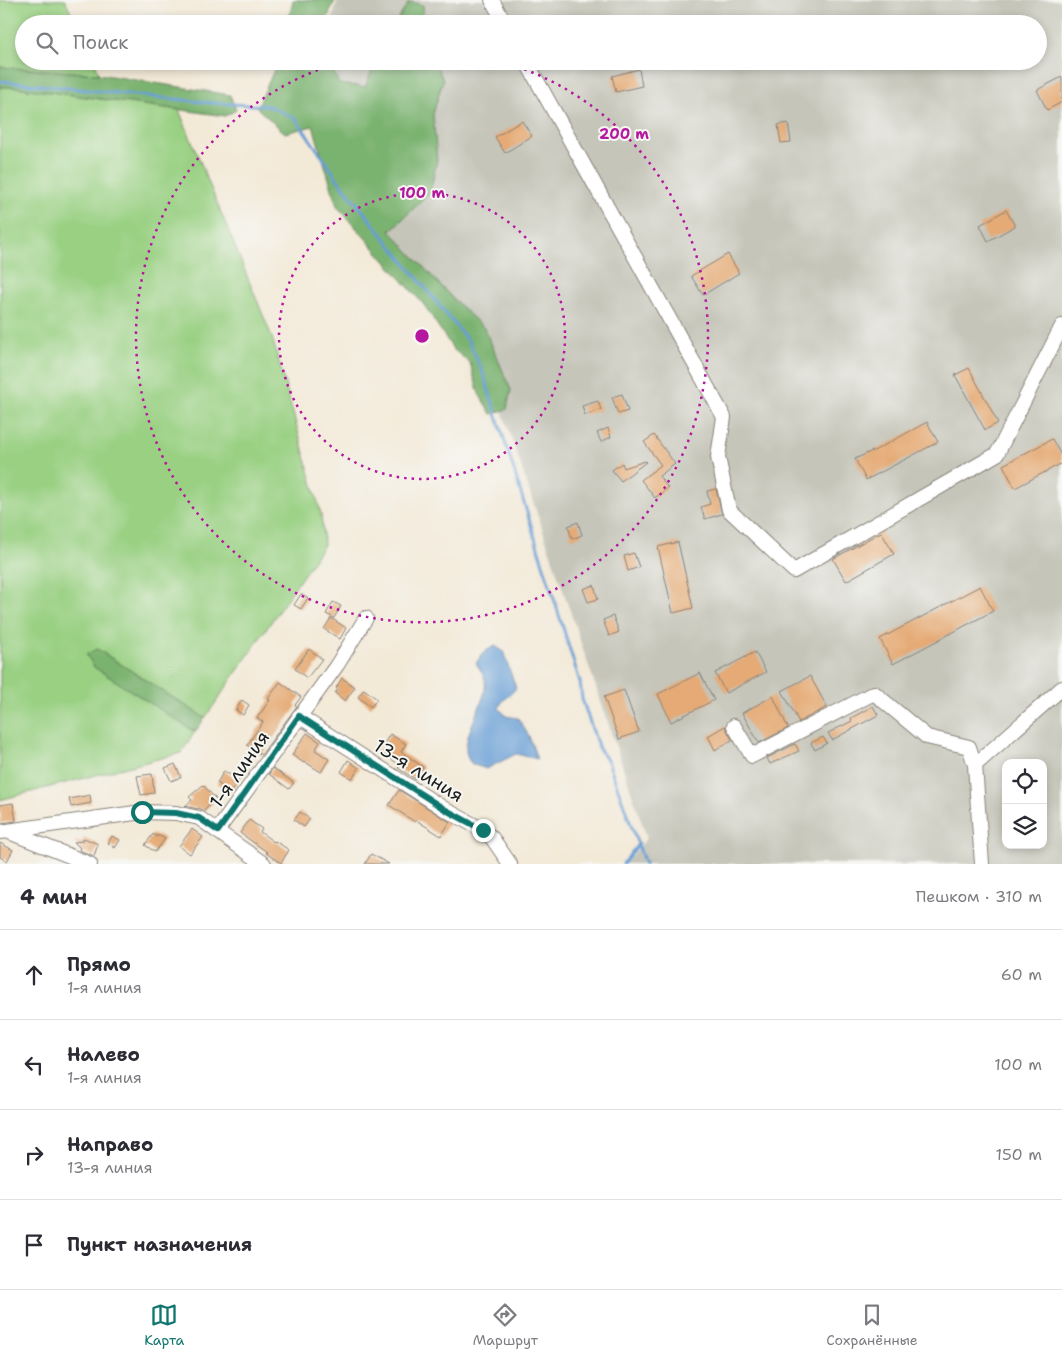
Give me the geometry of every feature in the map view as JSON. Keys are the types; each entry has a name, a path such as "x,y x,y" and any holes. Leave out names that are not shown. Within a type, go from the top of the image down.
{"street":[{"path":"492,0 500,15"},
{"path":"531,70 724,417 718,457 729,510 794,572 997,454 1062,326"},
{"name":"1-я линия","path":"4,832 142,812 176,813 199,818 218,831 337,665 366,618"},
{"path":"975,766 1062,688"},
{"path":"734,726 752,756 874,693 927,737 969,747 987,754"},
{"name":"13-я линия","path":"299,716 446,810 483,830 492,838 510,864"},
{"path":"969,747 975,766 982,864"},
{"path":"218,831 264,864"},
{"path":"4,832 90,864"}],"shaded area":[{"path":"337,0 1062,0 1062,864 625,864 647,838 505,419 471,332 351,193 327,70 1047,70 1047,15 333,15"}],"green space":[{"path":"0,0 65,0 72,15 15,15 15,68 0,67"},
{"path":"293,0 335,0 329,15 290,15"},
{"path":"409,2 423,5 424,15 401,15"},
{"path":"0,67 15,68 15,70 99,74 230,95 236,110 225,116 14,87 0,87"},
{"path":"42,70 97,70 99,74"},
{"path":"274,70 333,70 339,84 365,87 372,70 439,70 443,80 433,114 437,160 430,193 390,231 455,301 485,329 511,390 507,409 491,414 479,394 470,363 453,349 424,305 337,206 313,126 285,133 257,108"},
{"path":"0,87 14,87 179,110 272,337 321,514 324,545 205,718 97,649 94,667 195,732 181,753 0,800"},
{"path":"97,649 205,718 195,732 94,667 86,654"}],"water":[{"path":"495,646 503,651 516,688 502,702 499,708 506,716 518,718 529,736 537,759 516,754 486,769 471,763 467,755 466,745 485,689 485,680 476,663 484,652"}],"building":[{"path":"639,70 642,86 616,92 612,76"},
{"path":"1062,77 1062,102 1047,110 1037,90"},
{"path":"522,121 532,136 505,153 495,137"},
{"path":"788,123 791,142 781,143 778,125"},
{"path":"1006,210 1015,226 988,241 980,225"},
{"path":"728,254 739,273 703,295 691,276"},
{"path":"969,368 998,423 985,430 955,375"},
{"path":"622,394 628,411 618,414 612,397"},
{"path":"598,401 601,410 585,415 582,406"},
{"path":"927,422 938,442 866,480 855,459 872,452"},
{"path":"608,428 611,437 601,442 597,433"},
{"path":"654,435 675,464 659,476 668,488 655,498 641,480 661,465 644,442"},
{"path":"1052,439 1062,457 1062,463 1015,488 1003,465"},
{"path":"645,461 621,481 612,470 622,463 624,468"},
{"path":"716,489 722,514 705,519 701,507 710,504 707,491"},
{"path":"578,522 582,535 572,539 568,526"},
{"path":"881,532 894,554 846,581 833,559"},
{"path":"678,542 693,608 673,613 658,547"},
{"path":"634,553 639,567 628,571 624,556"},
{"path":"594,585 598,599 588,602 583,589"},
{"path":"980,586 993,611 893,664 880,639"},
{"path":"301,594 308,598 301,609 294,605"},
{"path":"333,602 341,606 334,618 326,614"},
{"path":"613,616 619,632 609,636 603,620"},
{"path":"331,618 346,628 340,639 324,629"},
{"path":"309,649 322,659 307,678 295,669"},
{"path":"755,652 766,672 726,693 715,673"},
{"path":"700,673 714,700 671,722 658,694"},
{"path":"810,676 827,707 799,722 782,691"},
{"path":"342,678 355,687 345,701 335,693"},
{"path":"280,682 301,697 295,705 297,706 261,755 247,745 263,722 257,718"},
{"path":"364,689 377,699 371,707 358,697"},
{"path":"624,690 639,732 619,739 604,697"},
{"path":"773,696 788,728 759,743 742,713"},
{"path":"242,700 249,705 243,715 236,710"},
{"path":"873,706 878,715 832,740 828,733 852,721 851,718"},
{"path":"725,726 732,740 715,750 708,736"},
{"path":"307,733 320,742 315,750 329,759 321,772 292,755"},
{"path":"390,734 406,744 401,752 423,767 415,779 398,768 400,765 379,751"},
{"path":"823,737 827,743 815,750 811,743"},
{"path":"795,744 799,751 770,764 767,758"},
{"path":"348,760 359,768 352,779 341,772"},
{"path":"175,764 181,777 171,781 165,768"},
{"path":"273,768 294,783 289,789 269,774"},
{"path":"224,771 239,780 231,792 217,783"},
{"path":"152,774 154,793 141,795 137,776"},
{"path":"203,785 216,799 204,811 199,808 185,806 192,800 189,797"},
{"path":"399,790 450,822 441,836 389,805"},
{"path":"90,795 91,803 71,807 69,799"},
{"path":"13,803 16,821 1,823 0,805"},
{"path":"300,812 310,819 304,827 294,820"},
{"path":"249,820 262,829 260,832 289,850 281,863 240,833"},
{"path":"192,829 203,837 190,854 179,846"},
{"path":"153,834 165,839 155,852 145,845"},
{"path":"112,836 120,840 115,848 108,843"},
{"path":"84,838 98,844 94,856 79,850 80,848 74,842 82,841"},
{"path":"0,843 13,850 7,861 0,857"},
{"path":"371,854 389,864 365,864"}],"waterway":[{"path":"0,81 213,103 269,106 296,119 341,184 469,342 484,375 580,682 582,699 599,749 608,761 645,864"},
{"path":"623,864 639,843"}],"route":[{"path":"142,812 176,813 199,818 218,831 299,716 446,810 483,830"}]}
